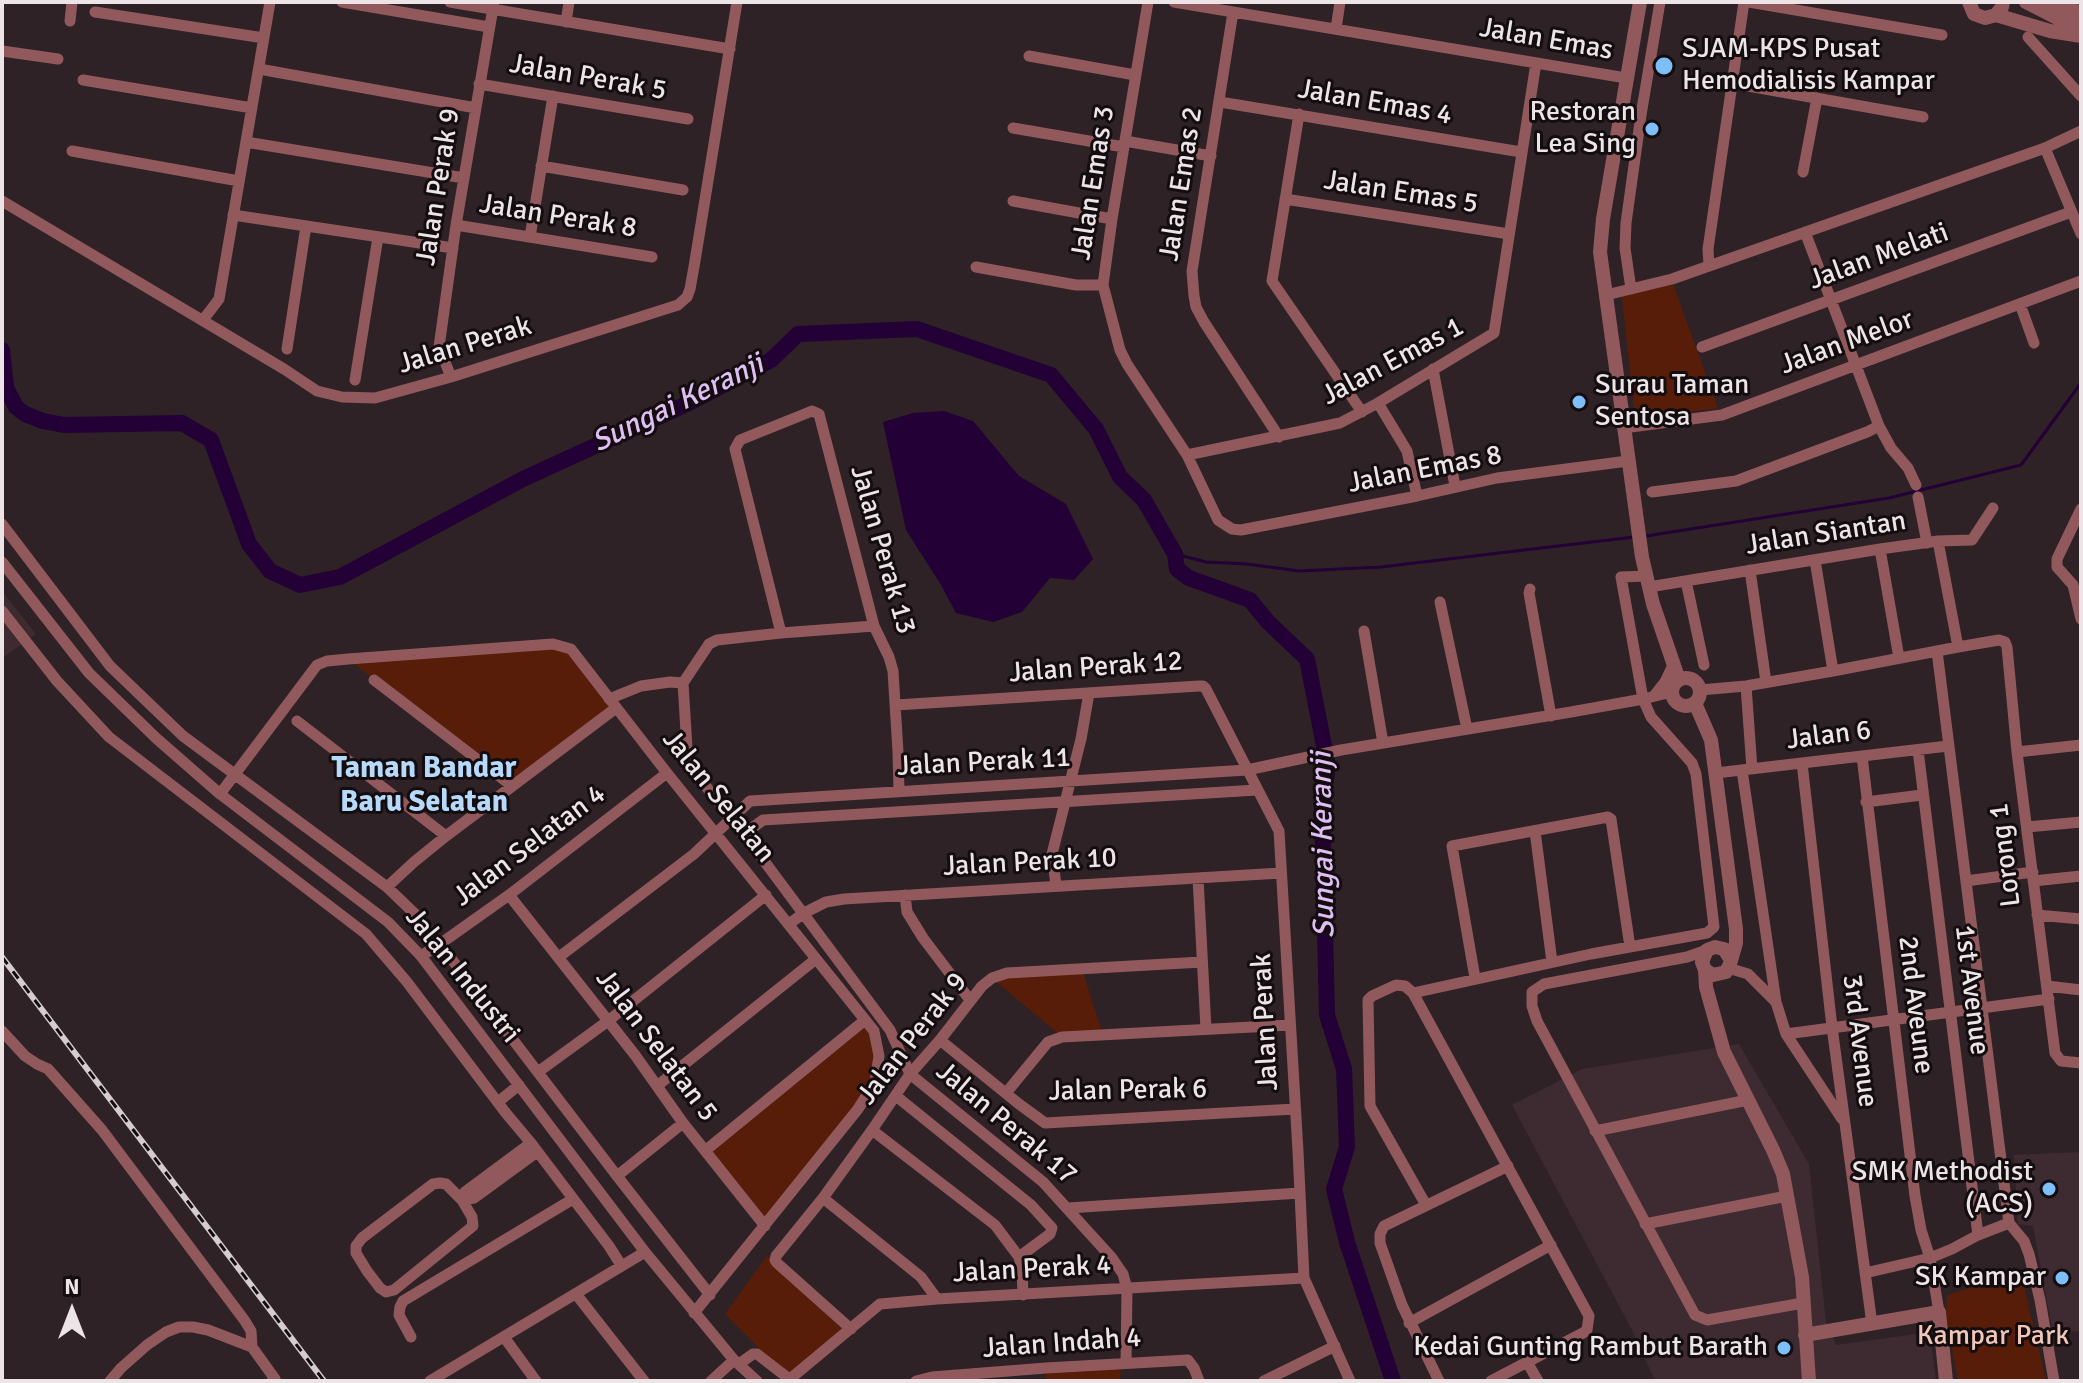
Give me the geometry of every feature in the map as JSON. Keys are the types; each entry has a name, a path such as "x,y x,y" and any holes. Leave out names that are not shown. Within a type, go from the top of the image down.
{"street":[{"path":"70,21 72,2"},
{"path":"203,320 219,299 270,2"},
{"path":"342,2 489,27"},
{"path":"450,2 493,6 566,22 730,49"},
{"path":"566,22 569,2"},
{"name":"Jalan Perak","path":"2,201 317,391 342,397 375,398 678,305 687,297 737,2"},
{"name":"Jalan Emas 3","path":"1148,2 1103,285 1120,350 1127,364 1187,455 1218,520 1232,529"},
{"name":"Jalan Emas","path":"1174,2 1626,78"},
{"path":"1336,29 1340,2"},
{"path":"1640,2 1600,252 1642,557 1673,665 1675,701 1682,706 1698,696 1958,647 1917,491 1908,468 1891,448 1879,426 1805,232"},
{"path":"1631,289 1625,248 1626,223 1660,2"},
{"path":"1709,266 1708,249 1731,83 1746,2 1942,35"},
{"path":"1966,2 1979,17 1991,18 1999,9 2050,31 2081,36"},
{"path":"2025,2 2081,12"},
{"path":"2025,2 2061,20 2081,24"},
{"name":"Jalan Perak 9","path":"451,377 439,347 493,6"},
{"path":"95,12 264,38"},
{"name":"Jalan Emas 2","path":"1233,12 1192,271 1196,307 1279,437"},
{"path":"2028,37 2081,96"},
{"path":"2,51 58,59"},
{"path":"1029,56 1135,75"},
{"name":"Jalan Emas 1","path":"1187,455 1340,423 1494,333 1536,63"},
{"path":"259,69 476,108"},
{"path":"83,80 252,108"},
{"path":"1731,83 1923,117"},
{"name":"Jalan Perak 5","path":"479,84 688,119"},
{"path":"530,237 553,96"},
{"path":"1803,172 1817,98"},
{"name":"Jalan Emas 4","path":"1220,102 1521,152"},
{"path":"1620,112 1641,115"},
{"path":"1299,114 1272,281 1362,412"},
{"path":"1013,128 1211,156"},
{"path":"1606,295 1672,279 2045,148 2081,131"},
{"path":"246,142 464,178"},
{"path":"2045,148 2081,234"},
{"path":"72,151 239,181"},
{"path":"541,166 683,190"},
{"name":"Jalan Emas 5","path":"1285,199 1509,234"},
{"path":"1013,201 1112,219"},
{"name":"Jalan Melati","path":"1702,347 2071,212"},
{"path":"233,215 453,248"},
{"name":"Jalan Perak 8","path":"456,225 652,257"},
{"path":"287,349 306,226"},
{"path":"355,380 378,237"},
{"path":"976,267 1076,285 1103,285"},
{"name":"Jalan Melor","path":"1623,428 1722,415 2081,281"},
{"path":"2020,304 2034,343"},
{"path":"1433,369 1455,486"},
{"path":"1378,403 1407,451 1417,496"},
{"name":"Jalan Perak 13","path":"781,633 735,449 740,440 812,411 819,414 874,626 893,671 899,791"},
{"path":"1652,492 1736,481 1879,426"},
{"name":"Jalan Emas 8","path":"1232,529 1241,530 1497,478 1628,461"},
{"name":"Jalan Siantan","path":"1648,698 1621,577 1648,582 1686,581 1880,549 1972,540 1993,508"},
{"path":"2081,509 2057,559 2057,567 2073,585 2081,619"},
{"path":"2,524 110,666 183,736 387,887 415,914 710,1295"},
{"path":"1880,549 1899,658"},
{"path":"1815,560 1833,671"},
{"name":"Jalan Industri","path":"2,562 89,673 156,738 220,794 388,922 421,956 645,1252 694,1313 757,1381"},
{"path":"1750,570 1766,682"},
{"path":"1686,581 1704,665"},
{"path":"1530,589 1551,716"},
{"path":"1440,602 1467,729"},
{"name":"Jalan Industri","path":"2,611 57,681 109,737 366,934 407,982 621,1265"},
{"path":"387,887 612,703 641,686 683,683 709,644 717,640 781,633 874,626"},
{"path":"1364,631 1383,743"},
{"name":"Lorong 1","path":"1958,647 1999,640 2005,642 2007,647 2055,1053 2061,1061 2081,1063"},
{"name":"Jalan Selatan","path":"220,794 317,665 327,661 553,644 571,649 874,1031 879,1056 875,1082 858,1109 694,1313"},
{"path":"1937,651 2009,1223 2024,1241 2029,1254 2054,1381"},
{"path":"1413,993 1552,962 1707,933 1714,927 1696,774 1692,763 1651,717 1648,698 1665,682 1673,665"},
{"path":"1675,686 1688,678 1699,686 1698,696 1711,740 1716,773 1736,943 1717,968"},
{"path":"374,680 512,786"},
{"name":"Jalan Perak 17","path":"683,683 688,764 890,1030 910,1074 1043,1182 1117,1266 1127,1289"},
{"name":"Jalan Perak 12","path":"896,705 1203,686 1247,770"},
{"name":"Jalan Perak 11","path":"559,957 694,854 750,801 1247,770 1341,750 1648,698 1675,686"},
{"path":"1746,686 1747,770 1776,1002 1786,1034 1845,1124"},
{"path":"1056,885 1052,854 1081,739 1089,693"},
{"path":"297,721 446,836"},
{"path":"2017,752 2081,745"},
{"name":"Jalan 6","path":"1716,773 1948,746"},
{"name":"1st Avenue","path":"1918,750 1978,1235"},
{"name":"2nd Aveune","path":"1862,756 1915,1196 1939,1312"},
{"name":"3rd Avenue","path":"1802,763 1832,1027 1872,1324"},
{"name":"Jalan Perak","path":"1247,770 1279,831 1304,1278"},
{"name":"Jalan Selatan 4","path":"421,956 509,895 667,773"},
{"name":"Jalan Perak 11","path":"744,834 763,820 1257,790"},
{"path":"1866,802 1922,795"},
{"path":"1475,978 1452,846 1608,817 1611,819 1630,947"},
{"path":"2027,827 2081,822"},
{"path":"1535,831 1552,962"},
{"path":"1704,843 1725,841"},
{"name":"Jalan Perak 10","path":"789,924 826,902 844,899 1281,873"},
{"path":"1966,881 2081,876"},
{"path":"1198,878 1206,1029"},
{"name":"Jalan Selatan 5","path":"509,895 765,1226"},
{"path":"538,1072 608,1021 766,895"},
{"path":"905,895 907,912 923,938 970,1000"},
{"path":"2037,915 2081,919"},
{"path":"1717,968 1702,958 1731,930 1735,919"},
{"path":"1803,1303 1707,1320 1691,1310 1537,1021 1532,992 1544,984 1673,960 1711,948 1724,949 1717,968 1711,1005 1724,1052 1783,1174 1802,1277 1809,1381"},
{"path":"657,1086 816,959"},
{"path":"1673,960 1748,974 1776,1002"},
{"name":"Jalan Perak 9","path":"851,1329 775,1260 776,1256 823,1198 910,1074 970,1000 992,978 1007,973 1202,962"},
{"path":"1426,1205 1370,1106 1368,1000 1396,985 1405,986 1413,993 1589,1316 1583,1333 1491,1381"},
{"path":"1786,1034 1982,1006 2048,992 2081,990"},
{"path":"706,1150 865,1020"},
{"path":"1006,1093 1048,1042 1062,1037 1290,1025"},
{"path":"2,1031 25,1056 48,1069 102,1130 245,1321 251,1331 252,1347 274,1380"},
{"name":"Jalan Perak 6","path":"940,1040 1045,1123 1295,1109"},
{"path":"498,1102 519,1085"},
{"path":"896,1096 1031,1205 1052,1228 1050,1234 1019,1257"},
{"path":"1595,1131 1748,1100"},
{"path":"617,1176 683,1123"},
{"path":"872,1130 995,1225 1019,1257 1023,1295"},
{"path":"462,1200 465,1192 534,1148"},
{"path":"1439,1381 1409,1323 1391,1279 1380,1234 1384,1226 1508,1166"},
{"path":"433,1184 446,1184 462,1200 472,1217 473,1226 394,1290 386,1292 380,1288 356,1253 356,1246 362,1238 433,1184"},
{"path":"1068,1208 1300,1193"},
{"path":"1645,1224 1787,1196"},
{"path":"823,1198 921,1277 937,1299"},
{"path":"411,1337 399,1315 403,1301 573,1199"},
{"path":"1865,1273 1930,1258 2009,1223"},
{"path":"1409,1323 1551,1245"},
{"path":"430,1381 645,1252"},
{"path":"1304,1278 1350,1381"},
{"name":"Jalan Perak 4","path":"791,1380 880,1304 1304,1278"},
{"path":"1126,1363 1127,1289"},
{"path":"576,1294 644,1381"},
{"path":"1805,1335 1939,1312 1946,1381"},
{"path":"110,1381 147,1345 179,1327 208,1330 252,1347"},
{"path":"504,1337 536,1381"},
{"path":"1264,1381 1335,1346"},
{"path":"718,1379 737,1362 757,1354 791,1380"},
{"name":"Jalan Indah 4","path":"916,1381 1019,1370 1188,1360 1199,1381"},
{"path":"1527,1362 1538,1381"}],"shaded area":[{"path":"944,411 973,421 1019,476 1066,504 1093,559 1074,580 1050,578 1022,612 993,622 956,613 906,530 883,422 913,413"},
{"path":"2,591 36,634 2,658"},
{"path":"1739,1044 1809,1164 1826,1322 1836,1345 1930,1332 1936,1381 1655,1381 1632,1330 1512,1105 1582,1069"},
{"path":"2081,1152 2081,1331 2053,1333 2033,1226 2018,1224 2014,1155"}],"green space":[{"path":"1673,284 1718,408 1635,420 1622,296"},
{"path":"562,645 616,708 512,786 348,659"},
{"path":"1082,969 1103,1035 1062,1037 992,978"},
{"path":"865,1020 874,1031 875,1082 765,1226 706,1150"},
{"path":"767,1256 851,1329 790,1379 725,1314"},
{"name":"Kampar Park","path":"2021,1273 2046,1381 1958,1381 1946,1317 1947,1295"},
{"path":"1121,1363 1120,1381 1046,1381 1046,1368"}],"waterway":[{"name":"Sungai Keranji","path":"2,350 6,388 16,407 25,414 64,425 182,423 211,440 249,544 270,571 300,585 340,577 523,479 691,402 771,360 798,334 917,329 1051,375 1096,429 1120,477 1144,500 1175,554 1177,569 1189,578 1250,600 1307,659 1328,766 1322,803 1327,1015 1344,1069 1347,1147 1334,1189 1347,1242 1393,1381"},
{"path":"1646,536 1889,498 2021,465 2081,383"},
{"path":"1175,554 1206,562 1299,571 1381,567 1634,537"}],"railway":[{"path":"2,957 324,1381"}],"place":[{"name":"SJAM-KPS Pusat Hemodialisis Kampar","path":"1664,66"},
{"name":"Restoran Lea Sing","path":"1652,129"},
{"name":"Surau Taman Sentosa","path":"1579,402"},
{"name":"SMK Methodist (ACS)","path":"2049,1189"},
{"name":"SK Kampar","path":"2062,1278"},
{"name":"Kedai Gunting Rambut Barath","path":"1784,1348"}],"district":[{"name":"Taman Bandar Baru Selatan","path":"424,786"}]}
